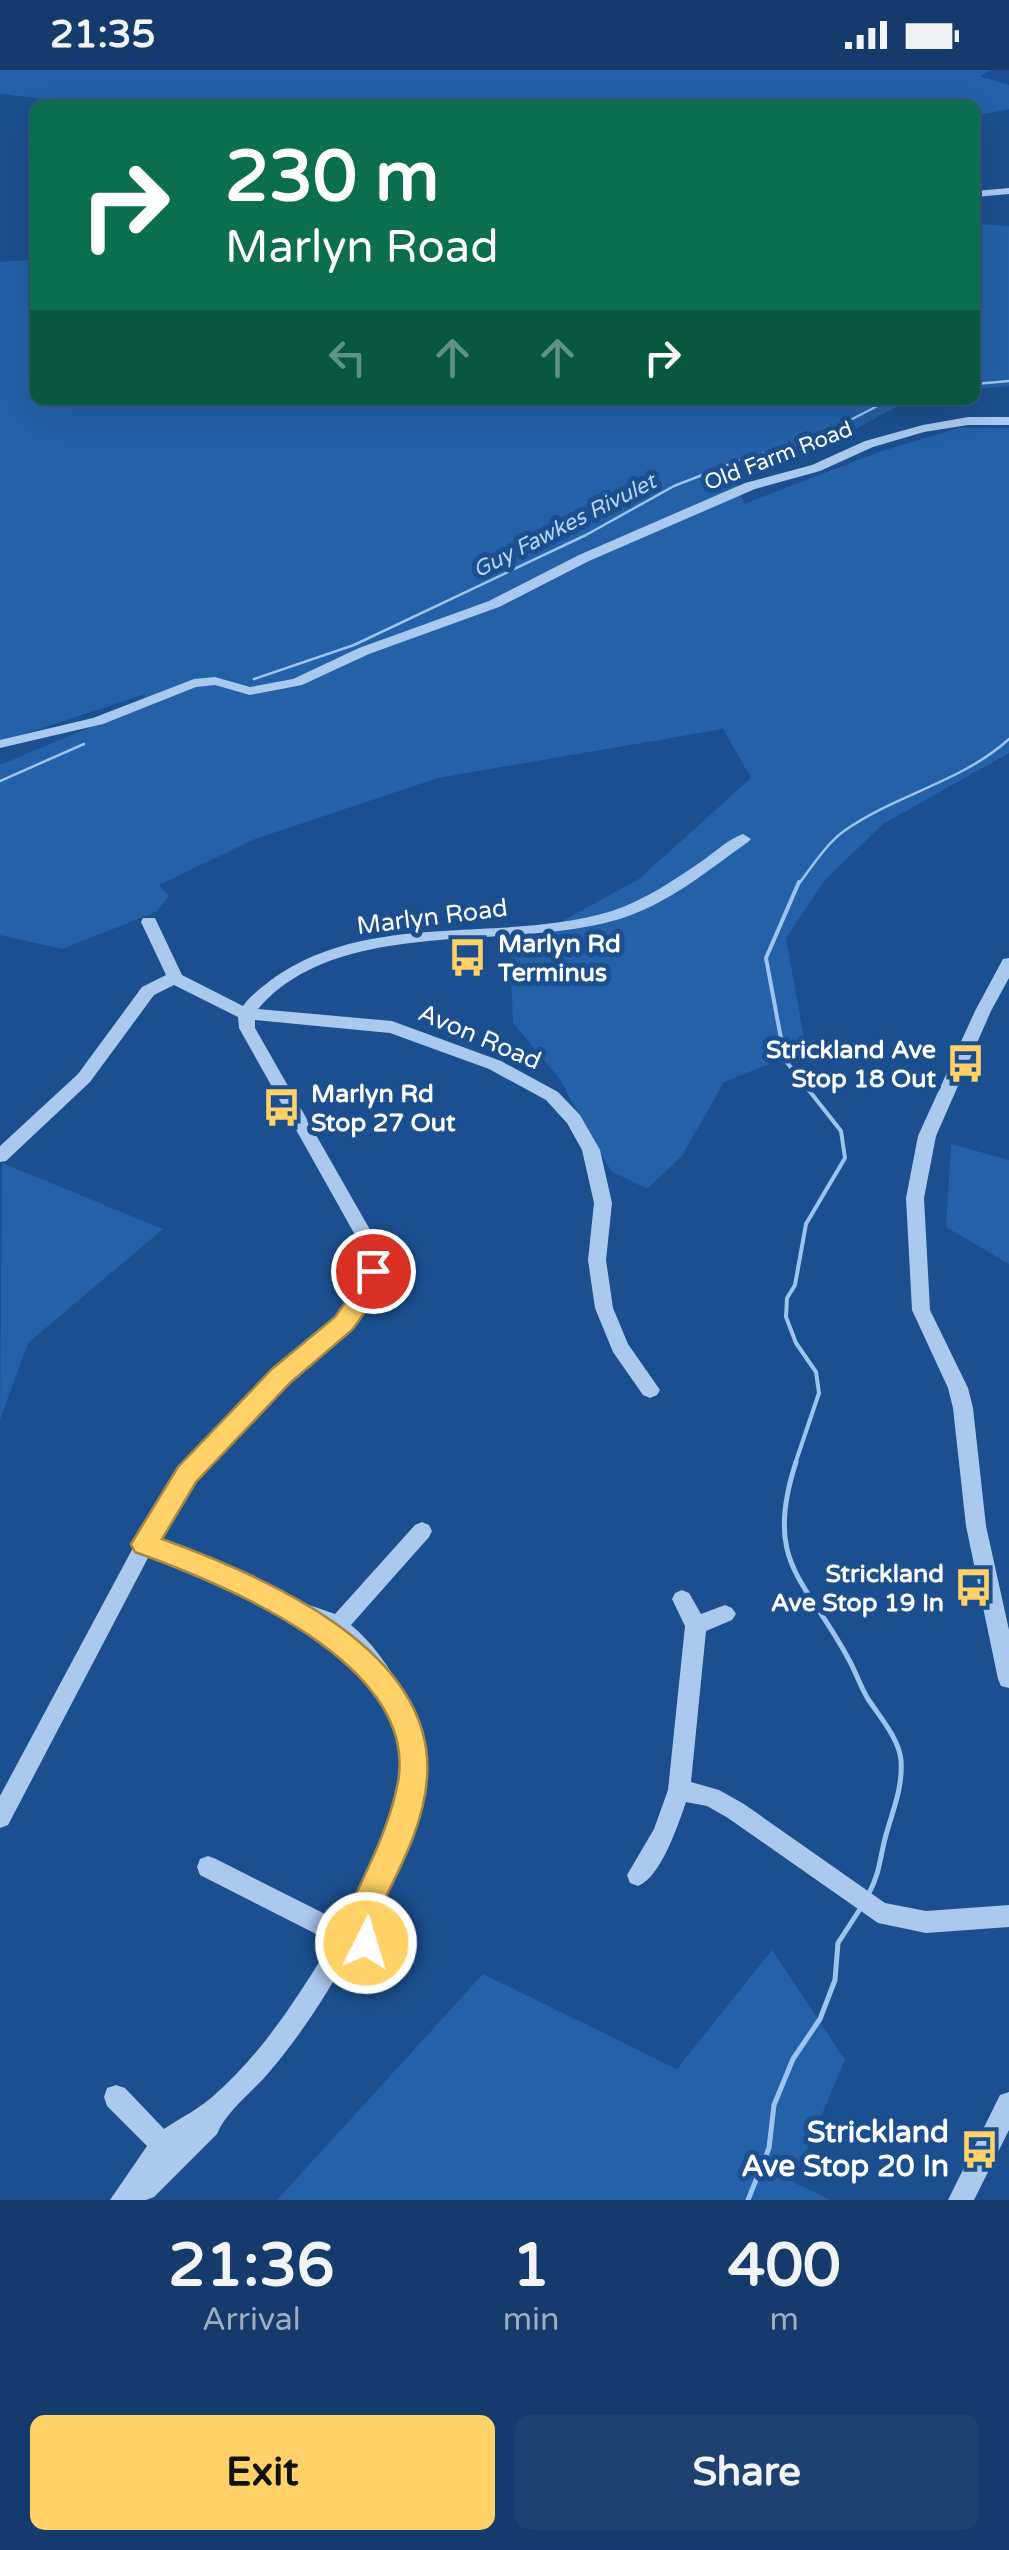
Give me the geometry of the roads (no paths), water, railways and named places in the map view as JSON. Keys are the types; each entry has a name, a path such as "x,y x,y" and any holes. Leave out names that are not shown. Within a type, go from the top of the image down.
{"street":[{"path":"980,194 1009,191"},
{"name":"Old Farm Road","path":"0,744 98,721 178,687 215,681 237,690 297,682 364,652 473,613 584,558 730,494 829,464 869,444 945,425 1009,421"},
{"name":"Marlyn Road","path":"246,1014 287,974 346,952 573,924 625,912 742,839"},
{"path":"149,922 176,979"},
{"path":"1009,963 927,1136 915,1198 921,1310 960,1398 982,1561 1009,1679"},
{"path":"0,1156 84,1078 148,990 176,979 246,1014 246,1028 368,1242 373,1271 366,1294 343,1324 281,1376 187,1475 144,1544 0,1818"},
{"name":"Avon Road","path":"246,1014 392,1027 523,1078 565,1108 591,1150 599,1179 603,1203 597,1277 604,1308 620,1346 650,1390"},
{"path":"332,1631 422,1532"},
{"path":"122,2200 223,2104 296,2021 398,1837 413,1779 410,1731 392,1694 332,1631 193,1562 144,1544"},
{"path":"638,1876 664,1834 679,1790 696,1626 682,1598"},
{"path":"696,1626 725,1614"},
{"path":"679,1790 722,1802 878,1912 926,1924 1009,1916"},
{"path":"208,1867 343,1937"},
{"path":"116,2098 170,2152"},
{"path":"961,2200 1009,2104"},
{"path":"130,2200 170,2152"}],"waterway":[{"name":"Guy Fawkes Rivulet","path":"980,384 1009,381"},
{"name":"Guy Fawkes Rivulet","path":"254,679 354,645 586,535 674,486 746,458 806,443 879,405"},
{"path":"798,885 844,831 971,766 1009,739"},
{"name":"Guy Fawkes Rivulet","path":"0,781 84,744"},
{"path":"795,1464 819,1393 816,1372 796,1343 786,1317 787,1298 795,1285 806,1224 845,1158 841,1131 785,1060 766,958 799,882"},
{"path":"796,1462 784,1524 794,1568 900,1752 897,1798 869,1893"},
{"path":"748,2200 769,2148 774,2105 793,2059 820,2019 835,1980 838,1943 862,1906"}],"place":[{"name":"Marlyn Rd Terminus","path":"468,957"},
{"name":"Strickland Ave Stop 18 Out","path":"966,1063"},
{"name":"Marlyn Rd Stop 27 Out","path":"281,1107"},
{"name":"Strickland Ave Stop 19 In","path":"974,1587"},
{"name":"Strickland Ave Stop 20 In","path":"979,2149"}]}
